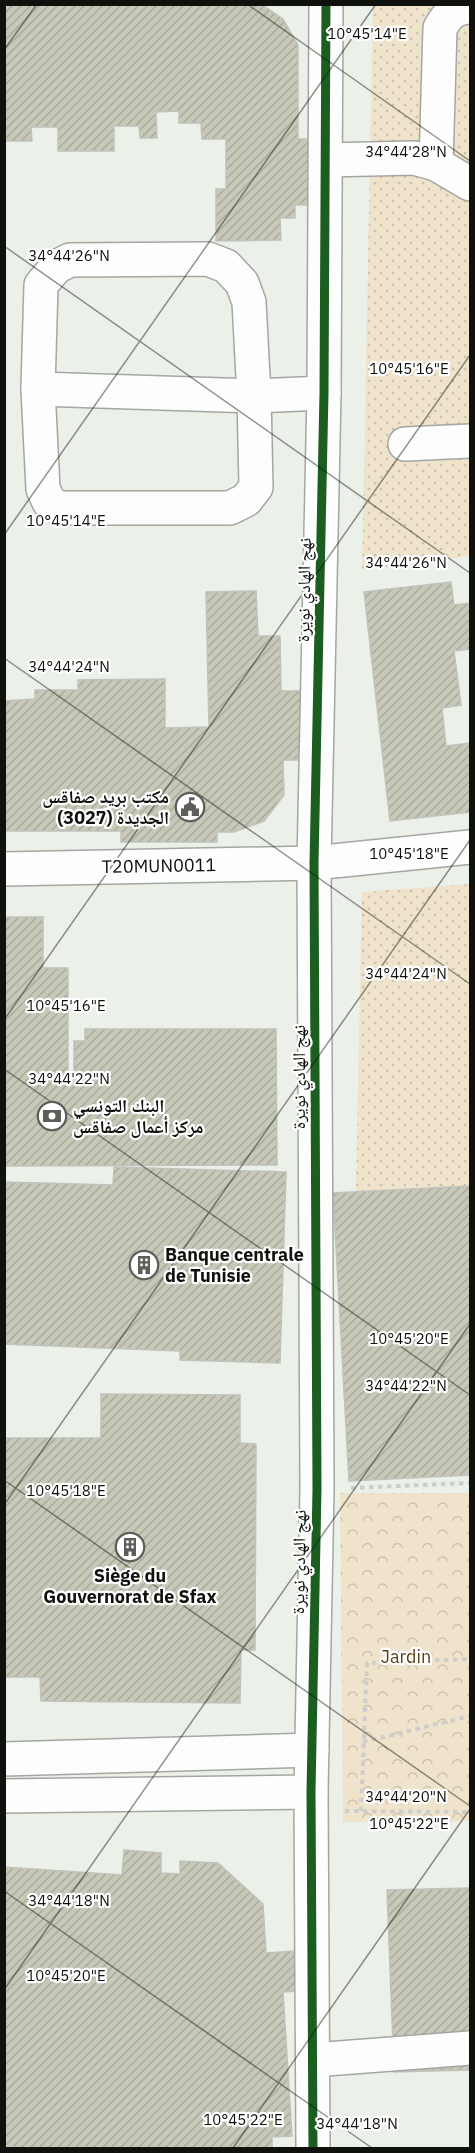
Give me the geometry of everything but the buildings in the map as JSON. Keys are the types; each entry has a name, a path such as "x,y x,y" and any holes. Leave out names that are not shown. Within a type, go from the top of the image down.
{"street":[{"name":"نهج الهادي نويرة","path":"313,2148 311,1802 317,1489 314,863 324,393 326,4"},
{"path":"436,164 440,28 447,15 459,8 471,7"},
{"path":"326,160 414,158 436,164 471,184"},
{"path":"208,258 226,266 242,283 249,302 256,487 246,500 230,508 59,508 49,502 43,489 38,389 41,285 56,267 70,260 208,258"},
{"path":"38,389 254,396 324,393"},
{"path":"405,444 471,441"},
{"name":"T20MUN0011","path":"4,869 314,863 471,847"},
{"path":"311,1802 20,1796 19,1759 312,1750"},
{"path":"313,2060 471,2048"}],"path":[{"path":"317,1489 471,1483"},
{"path":"361,1811 367,1663 471,1659"},
{"path":"363,1742 471,1716"},
{"path":"311,1802 361,1811 471,1812"}],"green space":[{"path":"373,5 470,5 470,556 362,570"},
{"path":"470,884 470,1238 355,1237 362,892"},
{"name":"Jardin","path":"340,1493 470,1493 470,1821 343,1822"}],"cycle path":[{"path":"313,2148 311,1792 317,1489 314,863 324,393 326,4"}],"place":[{"name":"مكتب بريد صفاقس الجديدة (3027)","path":"190,807"},
{"name":"البنك التونسي مركز أعمال صفاقس","path":"52,1116"},
{"name":"Banque centrale de Tunisie","path":"144,1265"},
{"name":"Siège du Gouvernorat de Sfax","path":"130,1547"}]}
